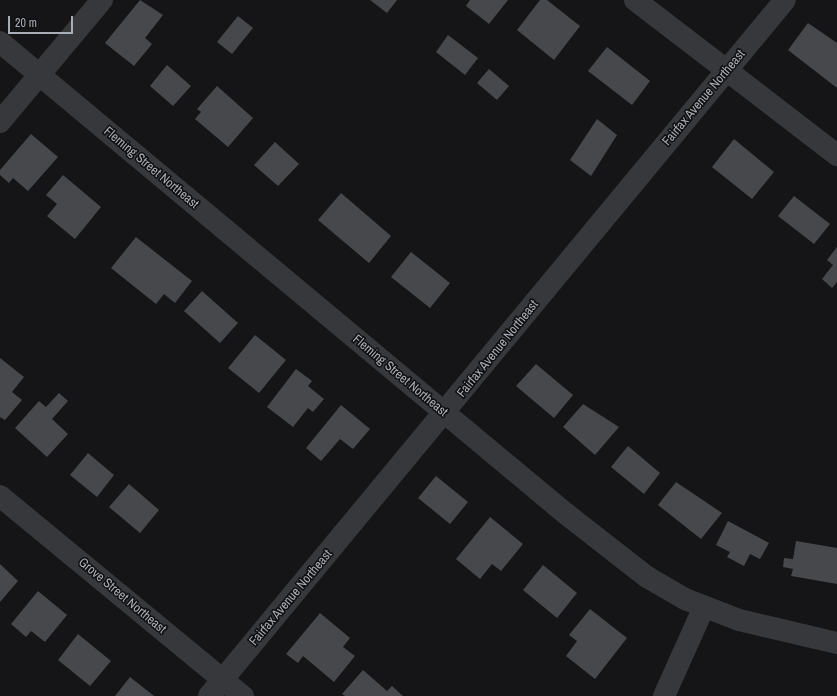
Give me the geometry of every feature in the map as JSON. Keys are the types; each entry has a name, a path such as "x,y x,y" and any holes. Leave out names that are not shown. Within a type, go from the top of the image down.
{"street":[{"path":"0,122 102,0"},
{"path":"635,0 837,155"},
{"name":"Fairfax Avenue Northeast","path":"209,696 445,413 785,0"},
{"name":"Fleming Street Northeast","path":"0,42 445,413 647,577 704,607 781,632 837,643"},
{"name":"Grove Street Northeast","path":"0,496 243,696"},
{"path":"664,696 704,607"}],"building":[{"path":"140,0 163,15 145,38 152,44 134,66 105,43"},
{"path":"370,0 397,0 387,13"},
{"path":"470,0 508,0 489,24 466,6"},
{"path":"540,0 547,0 580,26 554,60 517,30"},
{"path":"238,16 253,28 232,54 217,42"},
{"path":"808,23 837,43 837,88 788,50"},
{"path":"448,35 478,58 465,75 436,52"},
{"path":"607,47 650,81 632,105 588,71"},
{"path":"167,65 191,86 173,106 150,86"},
{"path":"489,69 509,86 497,100 477,83"},
{"path":"217,86 253,118 228,147 195,119 201,112 197,109"},
{"path":"597,119 617,135 591,176 570,160"},
{"path":"31,134 58,157 28,191 13,178 9,183 0,175 0,170"},
{"path":"734,139 774,172 752,199 712,167"},
{"path":"275,142 299,164 278,186 254,165"},
{"path":"63,175 101,207 75,239 47,216 57,204 46,195"},
{"path":"341,193 391,236 369,263 318,220"},
{"path":"794,196 830,224 814,244 778,216"},
{"path":"136,237 192,281 175,303 164,294 156,304 111,268"},
{"path":"837,247 837,282 832,288 822,279 833,265 827,260"},
{"path":"411,252 450,283 430,308 391,277"},
{"path":"202,291 238,323 220,343 184,311"},
{"path":"255,335 286,360 259,393 228,368"},
{"path":"0,358 24,377 12,392 22,400 5,420 0,417"},
{"path":"536,364 573,395 554,418 516,386"},
{"path":"296,369 312,381 308,386 324,399 313,412 308,408 293,427 267,407"},
{"path":"59,393 68,401 52,419 68,434 47,457 15,428 39,401 46,407"},
{"path":"583,404 619,427 595,455 563,427"},
{"path":"341,405 370,429 353,449 340,439 321,461 306,448"},
{"path":"628,446 660,473 644,494 611,467"},
{"path":"88,453 114,475 97,497 70,475"},
{"path":"436,476 468,502 450,524 418,498"},
{"path":"676,482 722,513 701,539 658,505"},
{"path":"129,484 159,510 140,533 109,507"},
{"path":"490,517 523,544 501,571 492,564 480,579 456,559"},
{"path":"728,521 769,543 760,559 750,554 744,566 727,557 730,552 716,545"},
{"path":"796,541 837,548 837,584 791,576 793,569 783,567 784,558 793,559"},
{"path":"0,564 18,581 0,602"},
{"path":"543,565 577,593 557,618 523,590"},
{"path":"38,591 67,615 45,642 31,631 26,637 11,624"},
{"path":"590,609 627,638 595,679 566,656 577,641 569,635"},
{"path":"320,613 350,638 343,647 355,656 334,682 303,656 298,663 286,654"},
{"path":"78,634 111,661 90,686 58,660"},
{"path":"363,670 387,691 392,686 403,696 345,696 342,694"},
{"path":"130,677 154,696 115,696"}]}
